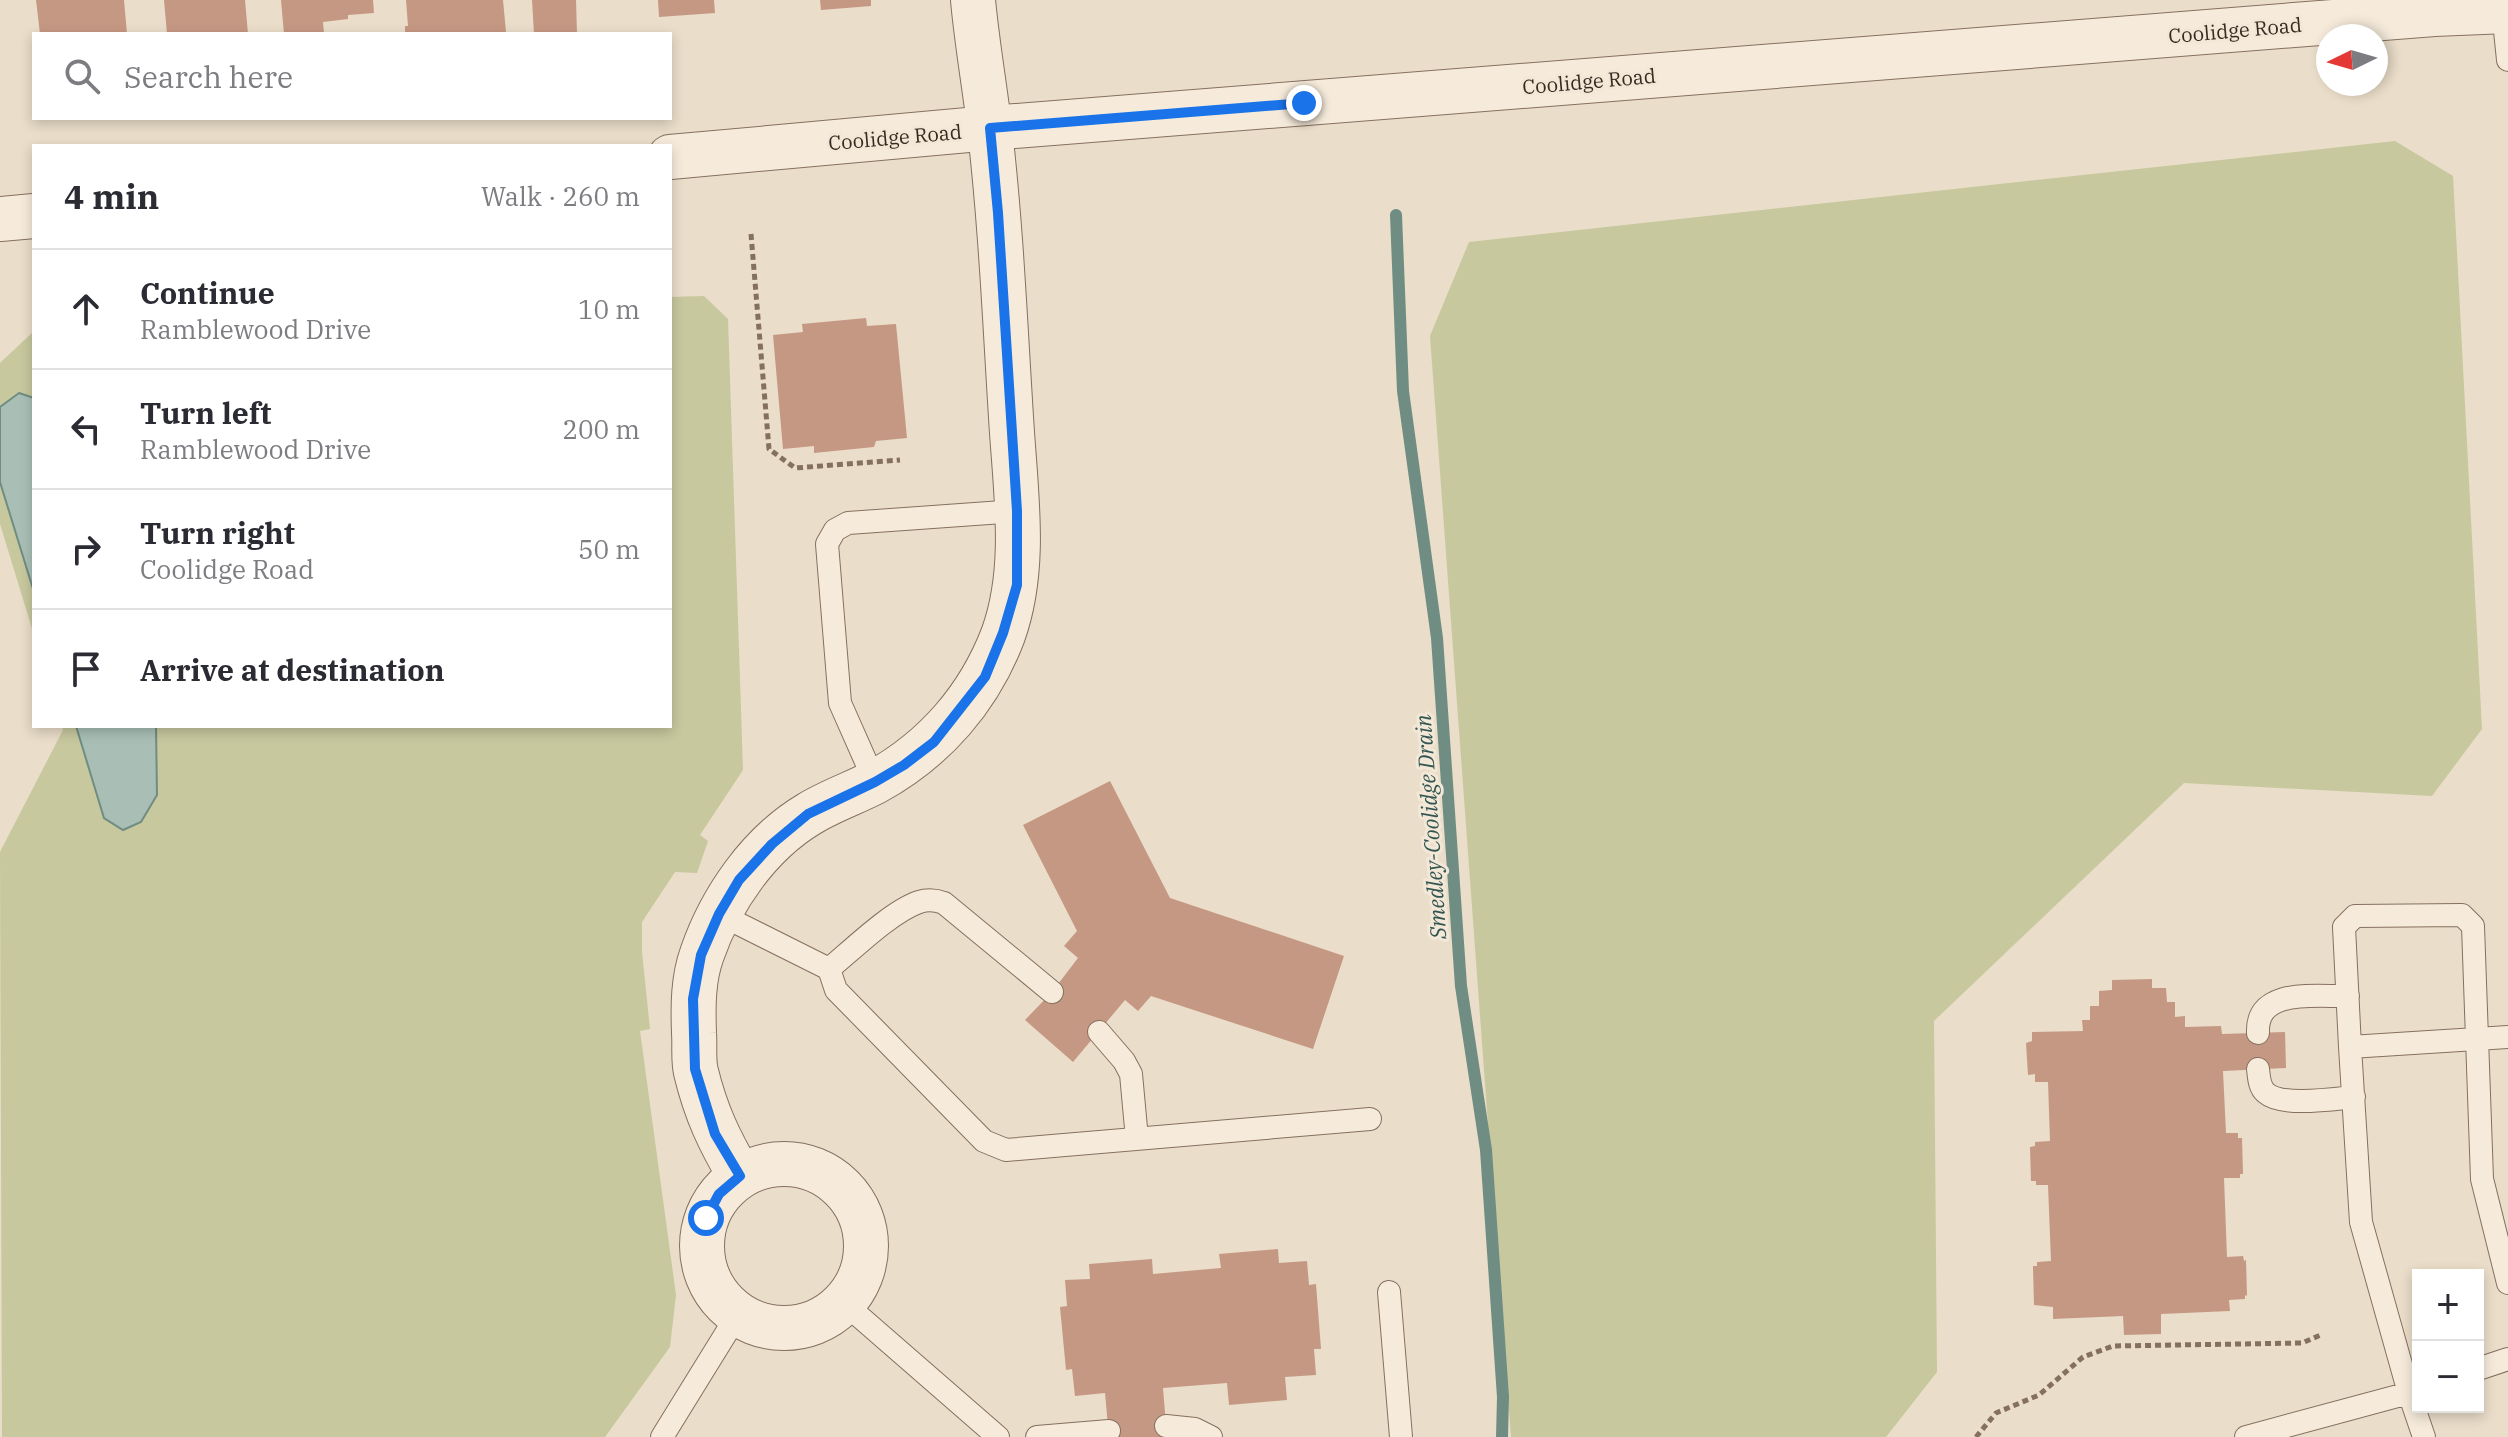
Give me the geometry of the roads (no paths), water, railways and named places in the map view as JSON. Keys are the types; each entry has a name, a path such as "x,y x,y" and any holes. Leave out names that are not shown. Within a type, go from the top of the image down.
{"street":[{"path":"740,1176 715,1134 695,1069 693,999 701,955 719,914 739,880 772,844 808,814 875,782 934,742 985,677 1003,633 1017,585 1017,511 998,213 973,0"},
{"name":"Coolidge Road","path":"672,157 2433,7 2506,11"},
{"path":"0,219 32,216"},
{"path":"790,1163 816,1169 838,1183 855,1204 865,1229 866,1255 859,1281 844,1303 826,1317 793,1327 758,1324 738,1314 718,1295 706,1271 701,1244 706,1218 719,1194 740,1176 764,1165 790,1163"}],"lane":[{"path":"2506,11 2508,60"},
{"path":"875,782 840,703 827,544 835,530 848,523 1017,511"},
{"path":"829,969 900,912 921,901 934,900 944,903 1052,992"},
{"path":"719,914 829,969 836,990 984,1141 1006,1150 1370,1119"},
{"path":"2412,1385 2361,1222 2344,927 2355,916 2462,915 2473,926 2482,1179 2508,1283"},
{"path":"2258,1033 2257,1021 2263,1009 2274,1001 2289,997 2348,996"},
{"path":"1099,1032 1131,1074 1137,1139"},
{"path":"2350,1047 2508,1037"},
{"path":"2258,1069 2260,1083 2266,1093 2279,1099 2354,1097"},
{"path":"1389,1292 1401,1437"},
{"path":"844,1303 998,1437"},
{"path":"668,1433 738,1314"},
{"path":"2484,1367 2508,1359"},
{"path":"2246,1437 2412,1392"},
{"path":"2419,1413 2424,1437"},
{"path":"1166,1426 1195,1429 1211,1437"},
{"path":"1037,1437 1109,1431"}],"waterway":[{"name":"Smedley-Coolidge Drain","path":"1396,215 1403,391 1437,638 1461,986 1486,1150 1503,1397 1502,1437"}]}
